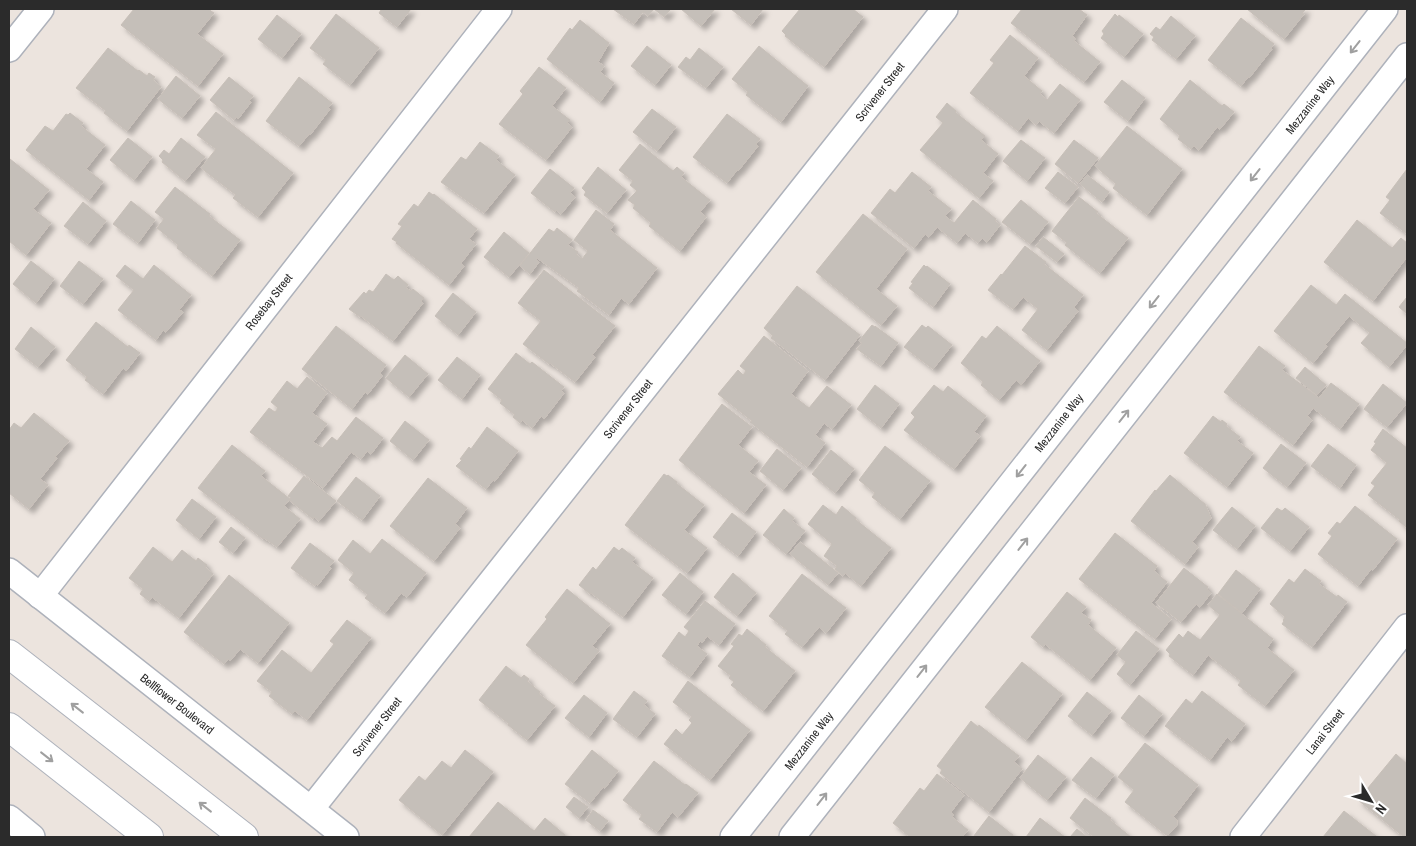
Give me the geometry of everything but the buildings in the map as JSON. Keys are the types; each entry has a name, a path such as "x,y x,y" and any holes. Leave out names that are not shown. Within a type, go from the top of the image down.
{"main road":[{"path":"9,654 244,837"},
{"path":"9,727 149,837"}],"street":[{"path":"9,49 41,9"},
{"name":"Rosebay Street","path":"40,596 499,9"},
{"name":"Scrivener Street","path":"311,809 945,9"},
{"name":"Mezzanine Way","path":"733,837 1385,9"},
{"path":"792,837 1407,56"},
{"name":"Bellflower Boulevard","path":"9,571 346,837"},
{"name":"Lanai Street","path":"1243,837 1407,627"},
{"path":"9,818 32,837"}]}
